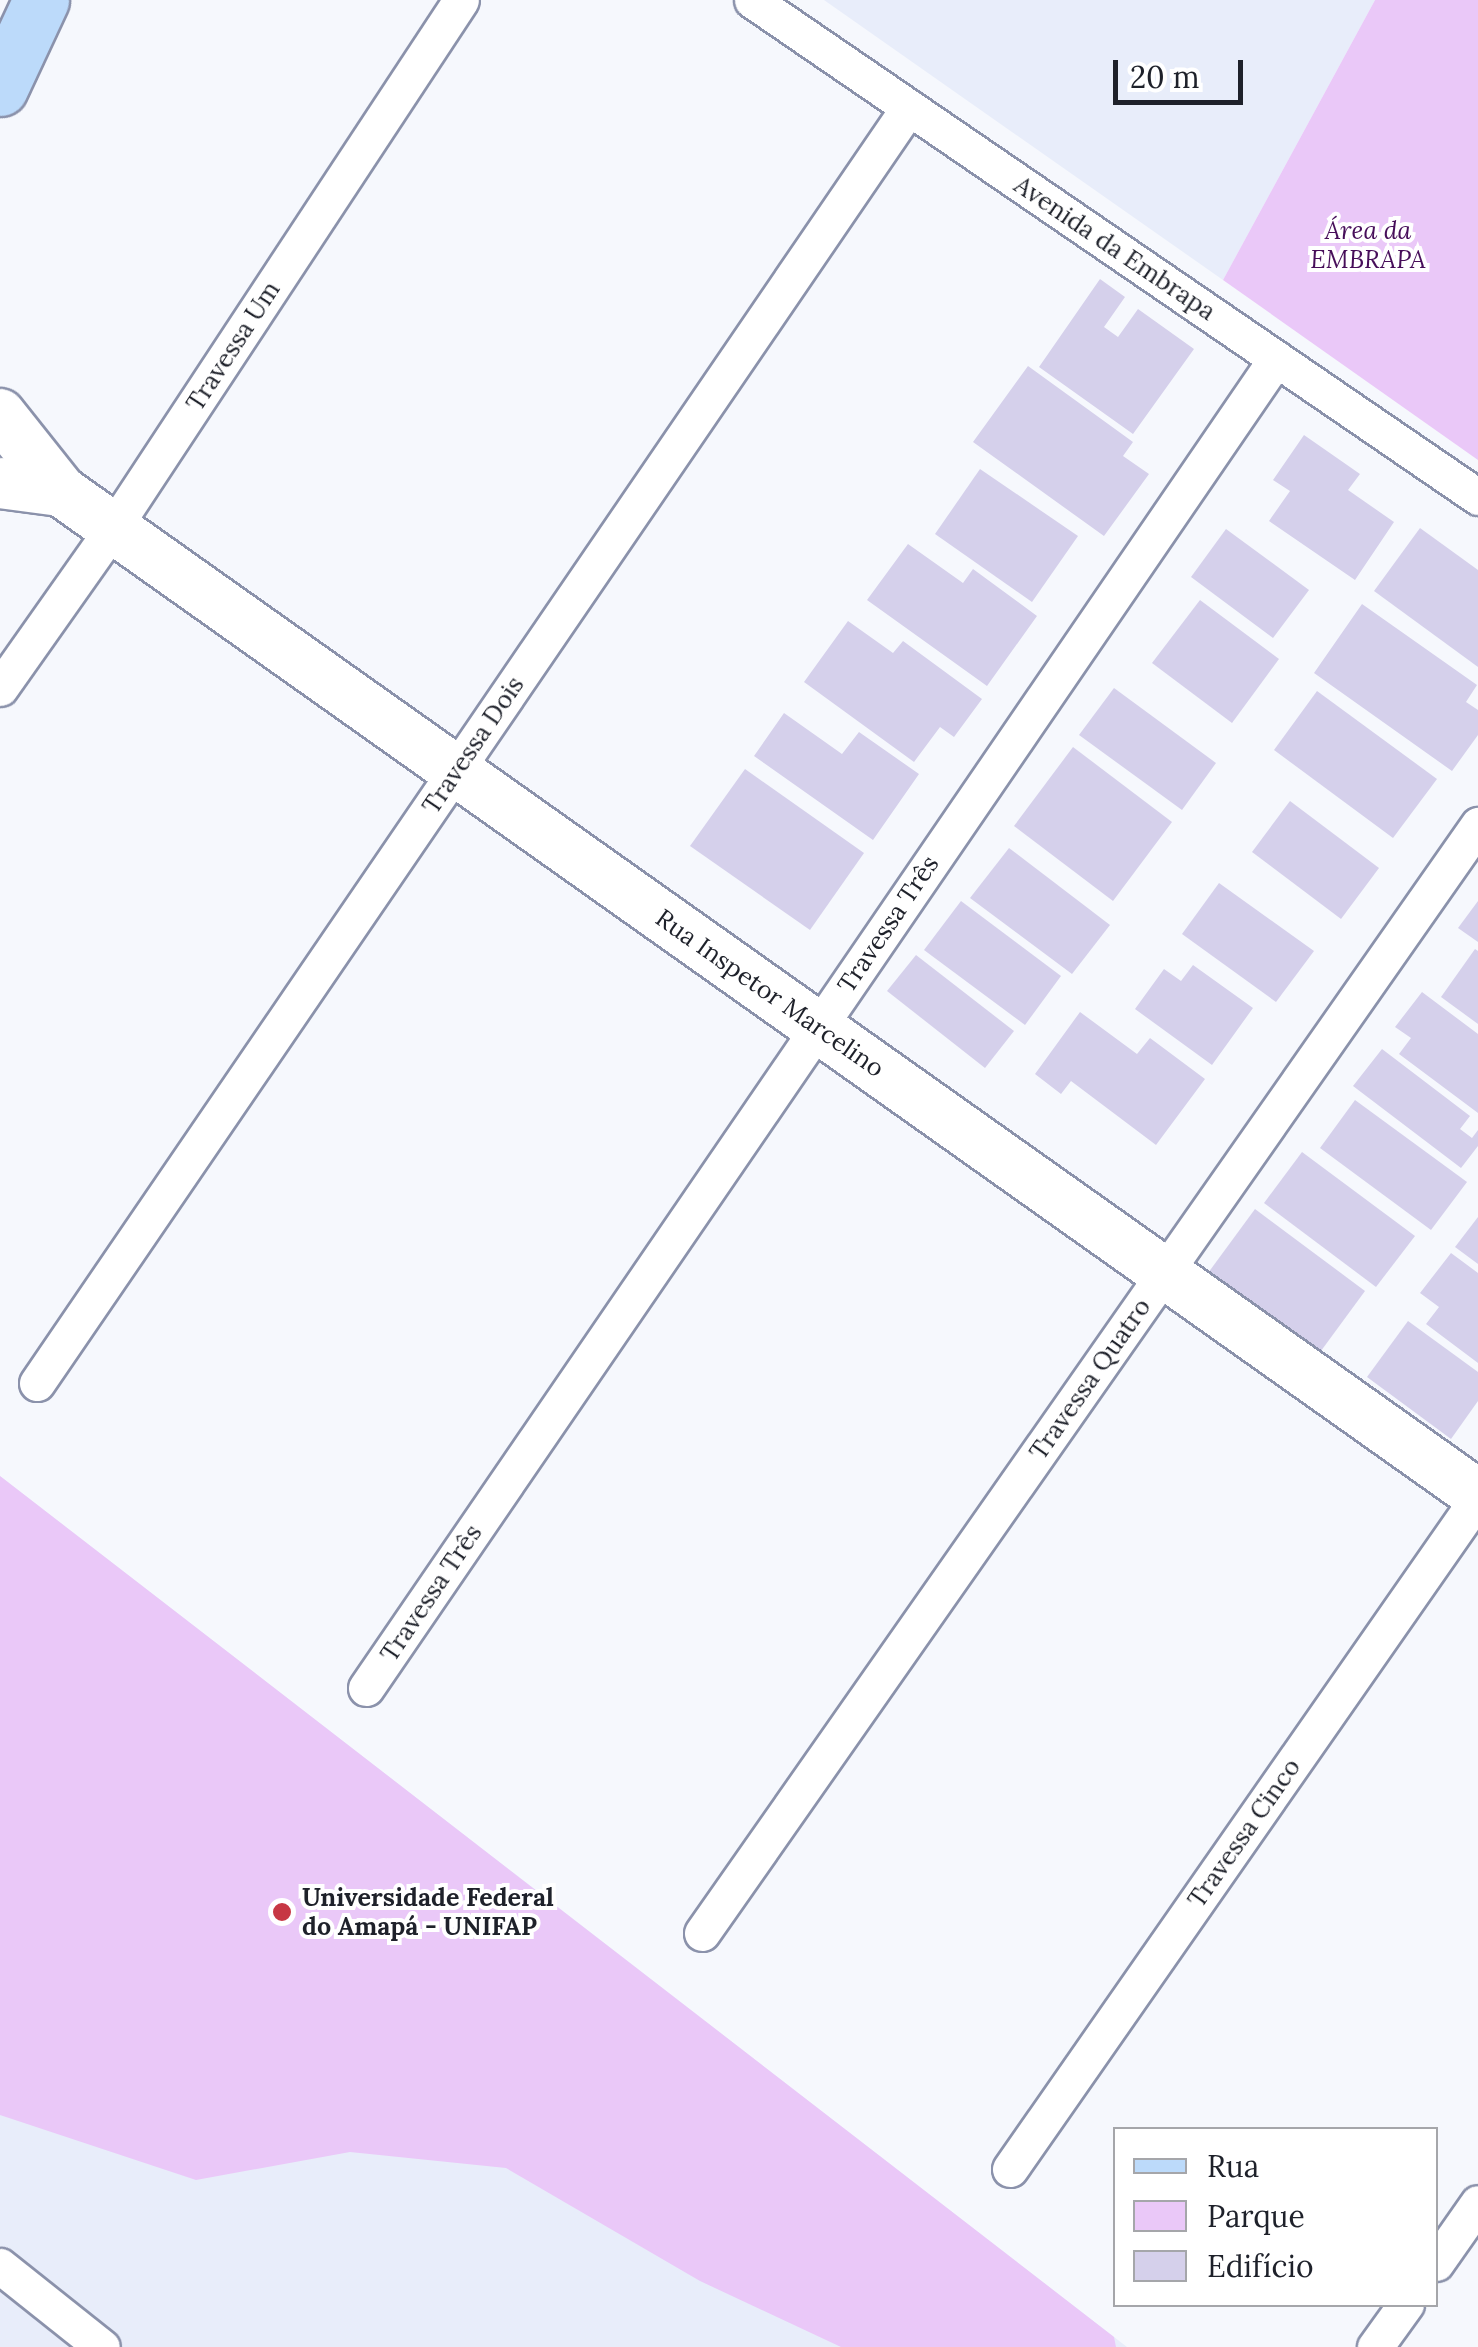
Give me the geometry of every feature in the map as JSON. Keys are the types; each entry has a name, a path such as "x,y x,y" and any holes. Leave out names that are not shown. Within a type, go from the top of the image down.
{"main road":[{"path":"0,88 41,0"}],"street":[{"name":"Travessa Um","path":"0,688 114,528 461,0"},
{"name":"Avenida da Embrapa","path":"752,0 1478,497"},
{"name":"Travessa Dois","path":"37,1383 909,107"},
{"name":"Travessa Três","path":"366,1688 1276,359"},
{"name":"Rua Inspetor Marcelino","path":"0,414 61,491 1478,1497"},
{"name":"Rua Inspetor Marcelino","path":"0,483 61,491"},
{"name":"Travessa Quatro","path":"702,1934 1478,825"},
{"name":"Travessa Cinco","path":"1010,2168 1478,1497"},
{"path":"1438,2259 1478,2203"},
{"path":"0,2266 102,2347"},
{"path":"1376,2347 1404,2307"}],"shaded area":[{"path":"824,0 1375,0 1223,280"},
{"name":"Universidade Federal do Amapá - UNIFAP","path":"0,1476 1127,2347 0,2347"}],"green space":[{"name":"Área da EMBRAPA","path":"1375,0 1478,0 1478,460 1223,280"},
{"name":"Universidade Federal do Amapá - UNIFAP","path":"0,1476 1114,2337 1116,2347 841,2347 700,2281 506,2168 350,2152 196,2180 0,2115"}],"building":[{"path":"1100,279 1125,297 1104,327 1118,337 1138,309 1194,349 1133,434 1039,367"},
{"path":"1028,366 1133,442 1123,456 1149,474 1104,536 973,442"},
{"path":"1304,435 1360,474 1348,490 1394,522 1355,580 1269,521 1290,491 1273,480"},
{"path":"980,469 1078,536 1032,602 935,534"},
{"path":"1420,528 1478,570 1478,667 1374,591"},
{"path":"1226,529 1309,590 1273,638 1191,577"},
{"path":"908,544 963,583 973,569 1037,616 987,686 867,600"},
{"path":"1200,600 1279,659 1232,723 1152,663"},
{"path":"1362,604 1477,685 1466,702 1478,710 1478,735 1452,771 1314,673"},
{"path":"848,621 893,653 903,641 982,699 954,737 940,727 914,762 804,682"},
{"path":"1114,688 1216,763 1182,810 1079,735"},
{"path":"1317,691 1437,779 1393,838 1274,750"},
{"path":"784,713 842,754 859,732 919,774 873,840 754,756"},
{"path":"1073,747 1172,822 1113,901 1014,826"},
{"path":"745,769 864,853 810,930 690,846"},
{"path":"1290,801 1379,868 1341,919 1252,852"},
{"path":"1009,848 1110,925 1072,974 970,898"},
{"path":"1219,883 1314,951 1276,1002 1182,934"},
{"path":"961,901 1061,976 1025,1025 924,950"},
{"path":"1478,901 1478,942 1458,928"},
{"path":"1475,949 1478,951 1478,1024 1441,997"},
{"path":"916,955 1014,1031 985,1068 887,991"},
{"path":"1193,965 1253,1008 1212,1065 1135,1009 1164,969 1181,981"},
{"path":"1422,992 1478,1034 1478,1113 1399,1054 1411,1038 1395,1027"},
{"path":"1080,1012 1137,1054 1150,1038 1205,1079 1156,1145 1071,1081 1061,1094 1035,1074"},
{"path":"1382,1049 1470,1116 1460,1129 1472,1138 1478,1130 1478,1146 1461,1168 1353,1086"},
{"path":"1355,1100 1467,1182 1431,1230 1320,1148"},
{"path":"1302,1152 1415,1236 1376,1287 1264,1203"},
{"path":"1255,1209 1365,1291 1318,1355 1208,1273"},
{"path":"1478,1217 1478,1264 1455,1247"},
{"path":"1451,1253 1478,1273 1478,1363 1426,1324 1439,1307 1420,1293"},
{"path":"1408,1321 1478,1372 1478,1401 1451,1439 1367,1377"}],"place":[{"name":"Universidade Federal do Amapá - UNIFAP","path":"282,1912"}]}
